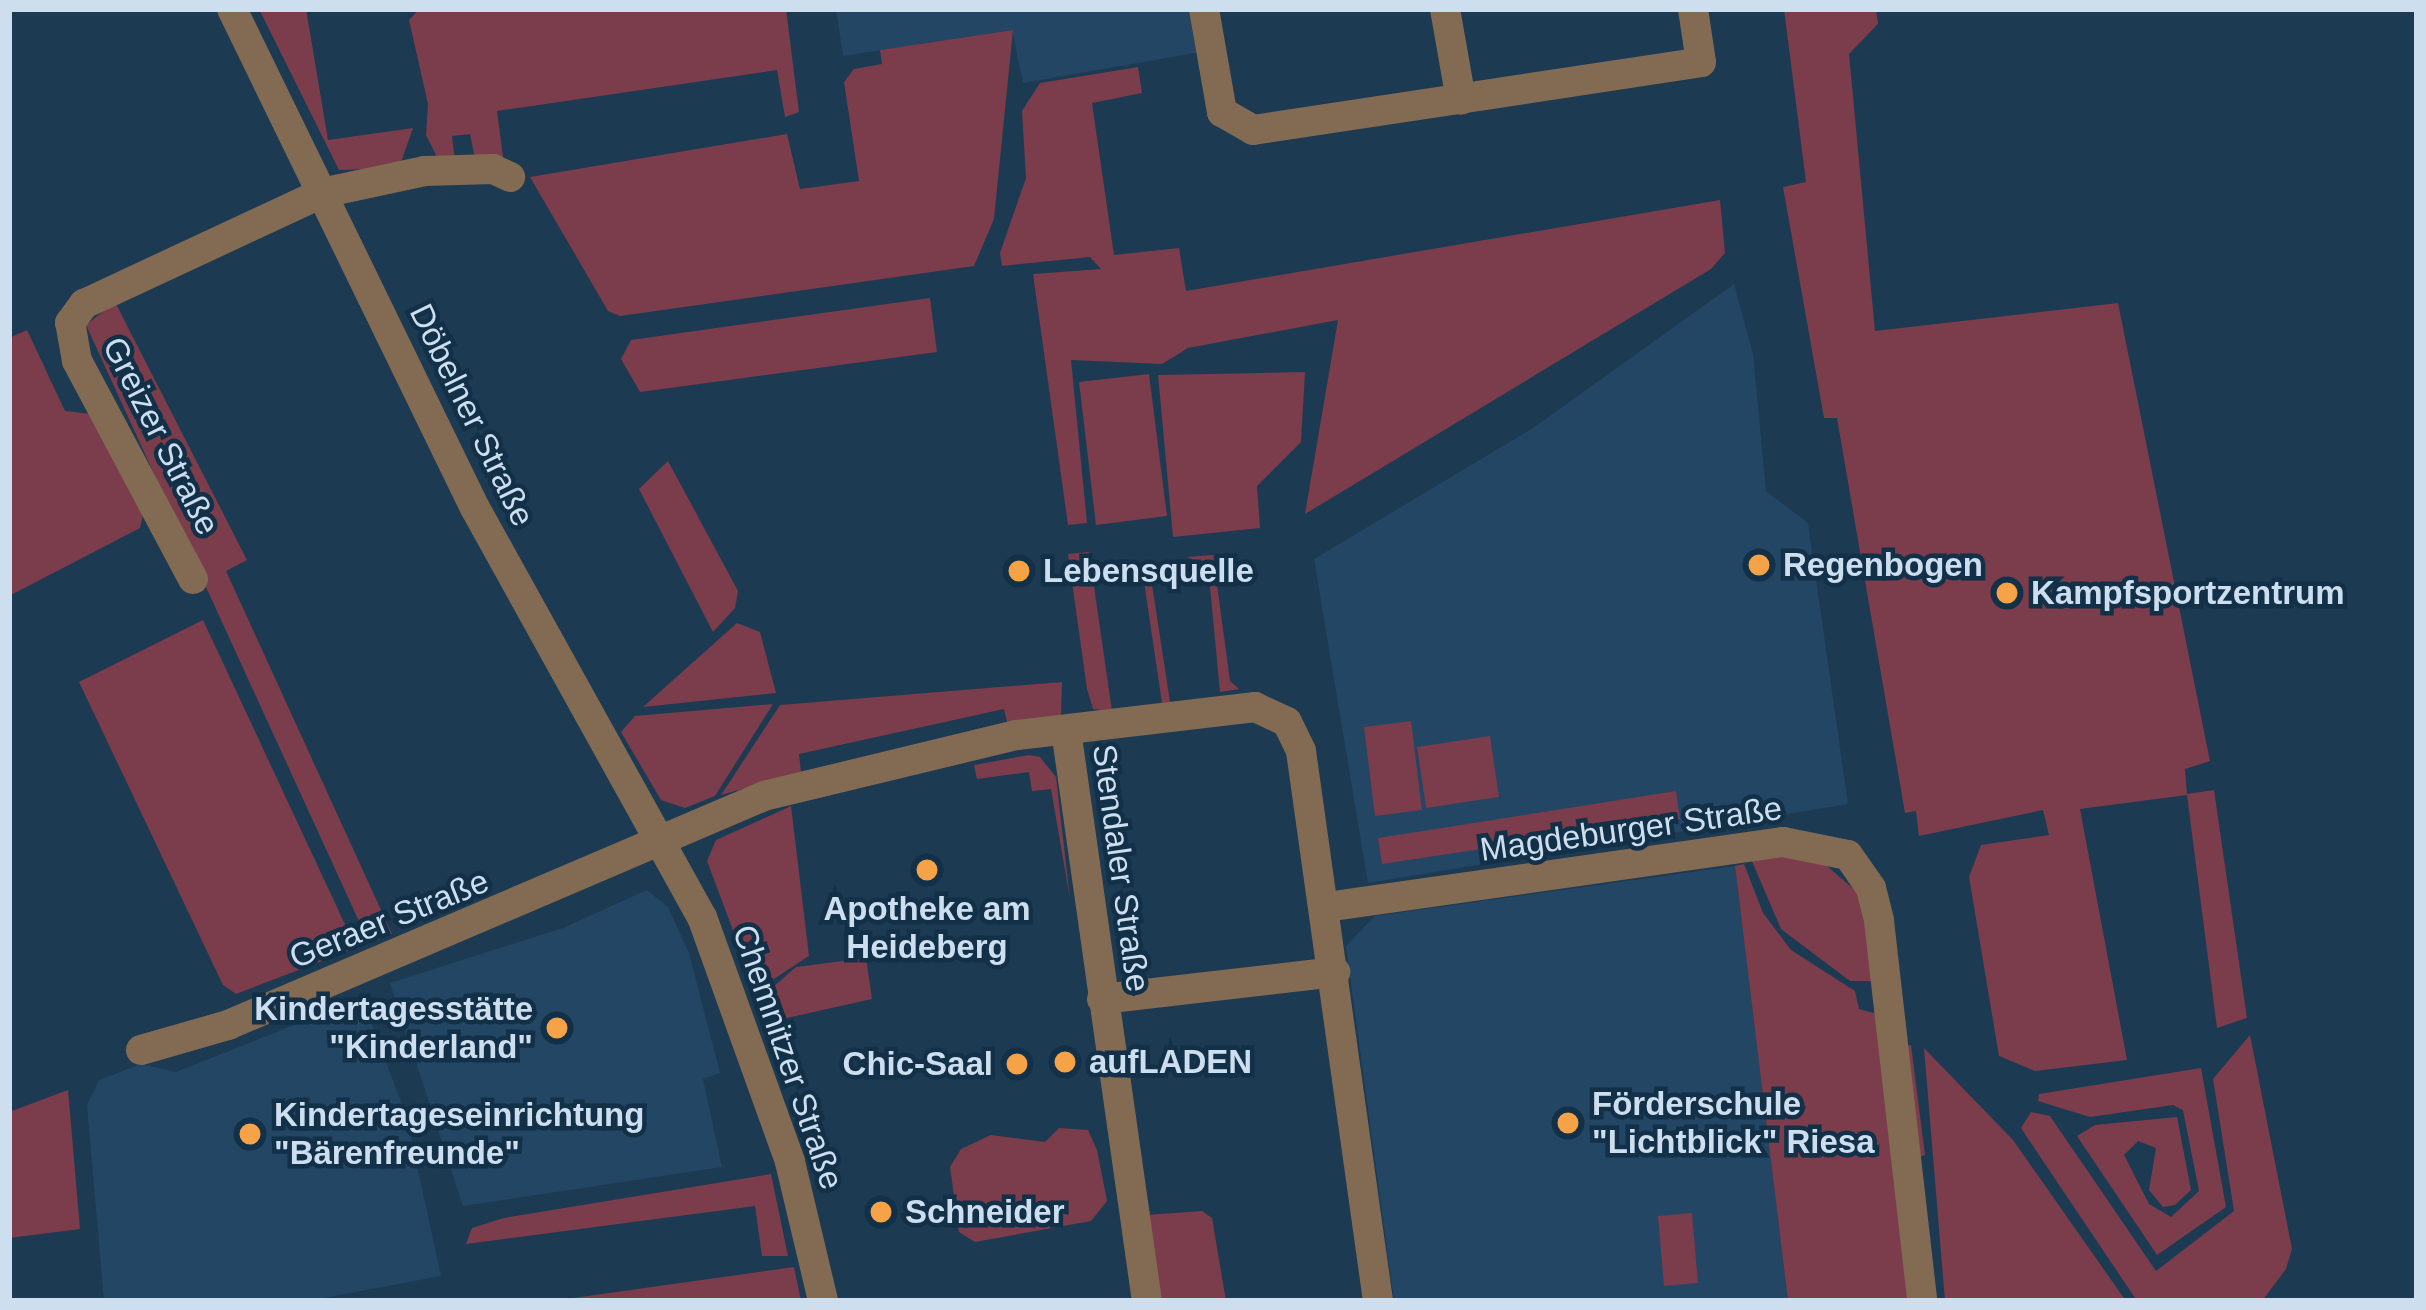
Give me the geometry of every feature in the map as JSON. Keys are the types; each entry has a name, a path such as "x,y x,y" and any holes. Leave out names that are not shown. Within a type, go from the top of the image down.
{"street":[{"name":"Döbelner Straße","path":"232,9 475,508 662,845"},
{"path":"1204,9 1222,112 1240,127 1461,100 1701,62 1693,9"},
{"path":"1444,9 1461,100"},
{"name":"Greizer Straße","path":"193,579 76,361 70,323 84,304 322,193 425,171 493,170 509,177"},
{"path":"1074,729 1272,711 1301,751 1378,1301"},
{"name":"Stendaler Straße","path":"662,845 724,811 808,782 1074,729 1102,1000 1147,1301"},
{"name":"Magdeburger Straße","path":"1326,907 1783,842 1849,855 1871,889 1879,921 1922,1301"},
{"name":"Geraer Straße","path":"141,1050 206,1033 662,845"},
{"name":"Chemnitzer Straße","path":"662,845 721,961 790,1162 824,1301"},
{"path":"1102,1000 1335,972"}],"shaded area":[{"path":"259,9 306,9 328,140 413,128 399,168 339,170"},
{"path":"419,9 786,9 799,112 785,117 777,70 497,111 503,157 475,159 470,134 452,136 455,161 439,161 426,135 428,104 409,20"},
{"path":"836,9 1193,9 1201,52 1023,83 1012,30 843,56"},
{"name":"Kampfsportzentrum","path":"1784,9 1876,9 1878,24 1849,54 1875,331 2118,303 2210,761 2185,769 2187,794 2214,790 2247,1018 2217,1028 2187,795 2080,809 2127,1060 2035,1071 1999,1056 1969,877 1981,845 2049,835 2043,810 1919,836 1916,811 1905,813 1837,418 1824,418 1783,187 1806,182"},
{"path":"1013,30 994,219 974,266 620,316 608,311 530,177 787,134 800,189 859,181 844,82 854,69 882,64 880,50"},
{"path":"1138,67 1142,93 1092,103 1114,255 1179,248 1186,291 1720,200 1725,253 1711,269 1305,514 1338,320 1188,348 1162,364 1071,360 1087,523 1068,525 1033,274 1101,269 1090,257 1002,266 1000,253 1026,178 1022,111 1040,83"},
{"path":"1734,284 1753,354 1766,491 1808,523 1848,804 1368,883 1314,559 1533,428"},
{"path":"930,298 937,352 640,392 621,359 631,340"},
{"path":"115,302 247,560 226,571 392,934 378,940 363,930 86,325"},
{"path":"27,330 65,411 91,414 143,515 140,528 9,596 9,338"},
{"path":"1305,372 1301,442 1257,486 1260,528 1173,537 1158,375"},
{"path":"1149,374 1167,516 1096,525 1079,382"},
{"path":"668,461 738,591 735,608 713,632 639,489"},
{"path":"1089,552 1112,711 1093,709 1087,689 1068,554"},
{"path":"1213,555 1230,681 1239,689 1220,692 1208,566 1187,557"},
{"path":"1149,565 1170,702 1162,703 1143,575 1123,568"},
{"path":"203,620 356,948 236,994 223,985 79,682"},
{"path":"737,623 760,632 776,693 643,707"},
{"path":"1062,682 1061,715 1008,726 1004,709 799,754 801,772 721,795 780,705"},
{"path":"773,704 715,796 685,808 661,800 621,732 635,716"},
{"path":"1411,721 1422,810 1375,816 1364,727"},
{"path":"1490,736 1499,797 1426,808 1417,747"},
{"path":"1040,757 1056,777 1070,899 1051,789 1032,791 1029,772 977,779 974,765"},
{"path":"1676,791 1680,819 1382,864 1378,838"},
{"path":"791,806 809,956 763,986 746,965 707,861 716,840"},
{"path":"1751,859 1820,860 1864,898 1877,981 1850,981 1781,929"},
{"path":"1744,864 1763,913 1791,950 1855,991 1859,1009 1877,1014 1912,1301 1788,1301 1735,866"},
{"name":"Förderschule \"Lichtblick\" Riesa","path":"1735,866 1788,1301 1394,1301 1346,946 1375,916"},
{"name":"Kindertagesstätte \"Kinderland\"","path":"647,890 668,907 689,953 720,1073 703,1079 722,1167 463,1206 390,983 563,928"},
{"path":"866,958 872,999 778,1020 773,987 796,967"},
{"name":"Kindertageseinrichtung \"Bärenfreunde\"","path":"362,998 406,1115 441,1276 308,1301 104,1301 87,1105 99,1080 141,1064 176,1072"},
{"path":"2250,1035 2292,1249 2286,1269 2262,1301 2137,1301 2021,1128 2031,1112 2050,1116 2156,1271 2234,1211 2213,1079"},
{"path":"1911,1045 1925,1155 1913,1159 1902,1047"},
{"path":"1924,1048 2013,1140 2126,1301 1945,1301"},
{"path":"2201,1068 2226,1207 2157,1255 2077,1136 2095,1125 2177,1117 2191,1190 2175,1205 2163,1207 2149,1190 2156,1148 2138,1141 2124,1155 2149,1204 2171,1217 2199,1191 2183,1110 2173,1105 2090,1117 2038,1101 2039,1094"},
{"path":"68,1090 80,1229 9,1238 9,1112"},
{"path":"1059,1128 1088,1130 1097,1150 1107,1201 1091,1221 975,1242 959,1232 950,1167 961,1149 991,1135 1045,1142"},
{"path":"771,1174 788,1256 762,1256 755,1206 466,1244 472,1228 504,1218"},
{"path":"1202,1211 1212,1218 1226,1301 1158,1301 1146,1215"},
{"path":"1692,1213 1698,1283 1664,1286 1658,1216"},
{"path":"794,1267 801,1301 552,1301"}],"place":[{"name":"Regenbogen","path":"1759,565"},
{"name":"Lebensquelle","path":"1019,571"},
{"name":"Kampfsportzentrum","path":"2007,593"},
{"name":"Apotheke am Heideberg","path":"927,870"},
{"name":"Kindertagesstätte \"Kinderland\"","path":"557,1028"},
{"name":"aufLADEN","path":"1065,1062"},
{"name":"Chic-Saal","path":"1017,1064"},
{"name":"Förderschule \"Lichtblick\" Riesa","path":"1568,1123"},
{"name":"Kindertageseinrichtung \"Bärenfreunde\"","path":"250,1134"},
{"name":"Schneider","path":"881,1212"}]}
